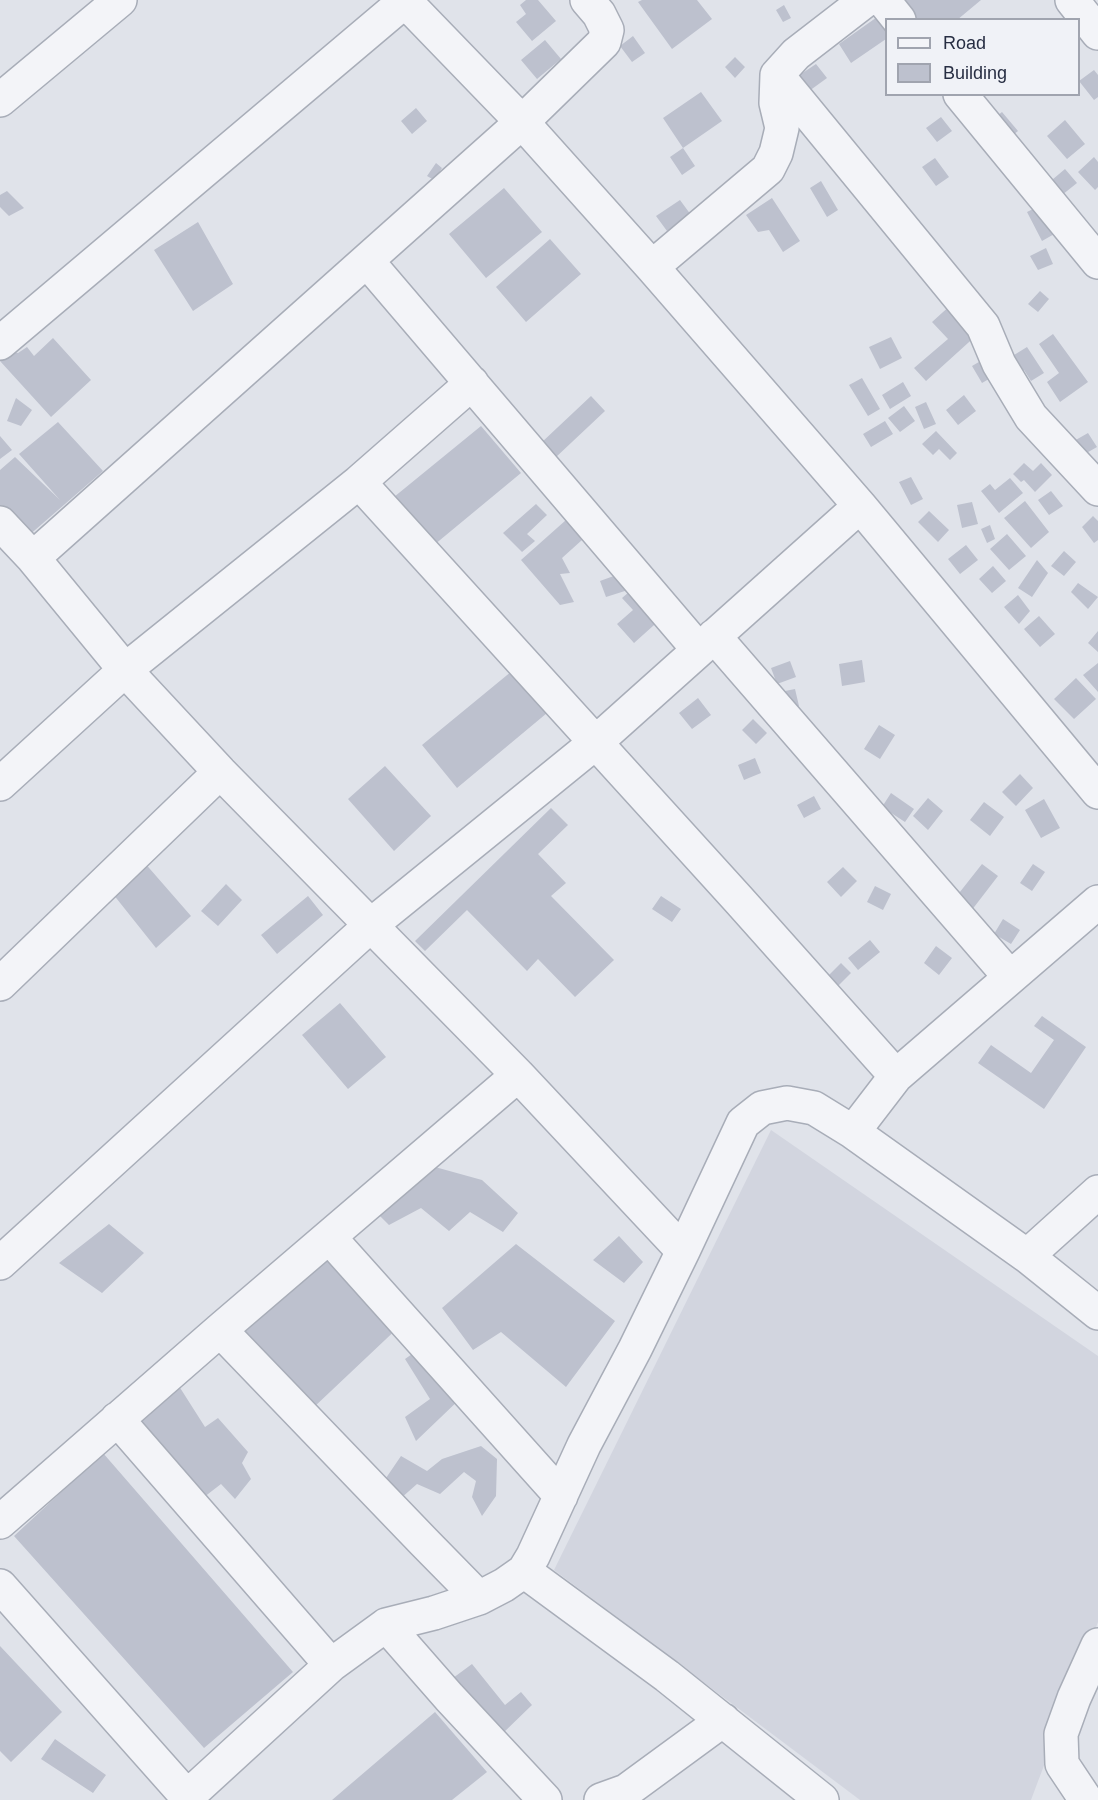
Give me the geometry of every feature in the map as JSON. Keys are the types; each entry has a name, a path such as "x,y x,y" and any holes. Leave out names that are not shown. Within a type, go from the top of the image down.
{"street":[{"path":"0,100 120,0"},
{"path":"652,267 768,169 776,153 782,128 776,103 777,75 796,54 866,0"},
{"path":"883,0 897,18"},
{"path":"1072,0 1098,33"},
{"path":"0,343 405,1 522,122 652,267 860,506 1098,792"},
{"path":"33,558 522,122 604,42 607,30 601,5"},
{"path":"777,75 983,326 999,364 1031,417 1093,474"},
{"path":"962,96 1093,245"},
{"path":"367,261 472,383 1010,977"},
{"path":"0,784 125,670 359,482 472,383"},
{"path":"359,482 738,898 896,1076"},
{"path":"0,1263 371,925 595,743 860,506"},
{"path":"0,523 33,558 125,670 220,772 518,1075 683,1251"},
{"path":"0,984 220,772"},
{"path":"853,1132 896,1076 1098,902"},
{"path":"0,1522 518,1075"},
{"path":"0,1586 189,1799 331,1665 386,1625 480,1598 524,1571 534,1556 585,1446 683,1251 743,1123 762,1108 787,1103 814,1108 853,1132 1027,1256 1098,1313"},
{"path":"1027,1256 1098,1192"},
{"path":"329,1237 561,1496"},
{"path":"220,1330 480,1598"},
{"path":"117,1419 331,1665"},
{"path":"524,1571 667,1676 822,1800"},
{"path":"386,1625 545,1800"},
{"path":"1086,1800 1062,1764 1061,1734 1074,1698 1098,1645"},
{"path":"620,1797 723,1720"}],"shaded area":[{"path":"771,1130 1098,1356 1098,1622 1031,1800 860,1800 554,1570"}],"building":[{"path":"526,0 538,0 556,21 532,41 516,22 526,14 520,5"},
{"path":"642,0 697,0 712,19 672,49 638,2"},
{"path":"894,0 981,0 959,18 908,18"},
{"path":"784,5 791,18 783,22 776,10"},
{"path":"880,15 885,22 885,40 851,63 839,44"},
{"path":"633,36 645,53 632,62 620,46"},
{"path":"545,40 561,59 537,79 521,60"},
{"path":"735,57 745,67 735,78 725,67"},
{"path":"816,64 827,78 805,94 795,78"},
{"path":"1094,70 1098,75 1098,97 1094,100 1080,80"},
{"path":"701,92 722,121 683,148 663,118"},
{"path":"416,108 427,121 412,134 401,121"},
{"path":"1002,112 1018,131 1004,142 988,123"},
{"path":"941,117 952,131 937,142 926,128"},
{"path":"1065,120 1085,144 1067,159 1047,136"},
{"path":"683,148 695,166 682,175 670,157"},
{"path":"1094,157 1098,162 1098,187 1095,190 1078,172"},
{"path":"935,158 949,177 936,186 922,167"},
{"path":"436,163 442,168 434,180 427,176"},
{"path":"1065,169 1077,183 1057,199 1046,185"},
{"path":"821,181 838,210 827,217 810,188"},
{"path":"504,188 542,232 486,278 449,234"},
{"path":"7,191 24,208 9,216 0,207 0,195"},
{"path":"772,198 800,241 783,252 769,230 758,232 746,215"},
{"path":"680,200 691,215 667,231 656,216"},
{"path":"1041,205 1056,233 1042,241 1027,212"},
{"path":"198,222 233,284 193,311 154,250"},
{"path":"550,239 581,274 526,322 496,287"},
{"path":"1046,248 1053,264 1038,270 1030,256"},
{"path":"1040,291 1049,299 1038,312 1028,304"},
{"path":"953,303 979,333 926,381 914,368 948,339 932,322"},
{"path":"1053,334 1088,382 1060,402 1047,382 1059,373 1039,344"},
{"path":"891,337 902,358 880,369 869,347"},
{"path":"53,338 91,380 51,417 0,361 11,351 18,353 27,347 34,356"},
{"path":"1027,347 1044,373 1031,381 1024,370 1016,375 1006,360"},
{"path":"984,359 994,376 982,383 972,366"},
{"path":"862,378 880,409 868,416 849,385"},
{"path":"903,382 911,396 890,409 882,395"},
{"path":"964,395 976,411 958,425 946,410"},
{"path":"591,396 605,411 555,458 541,443"},
{"path":"16,398 32,410 21,426 7,421"},
{"path":"926,402 936,424 924,429 915,407"},
{"path":"904,406 915,421 900,432 888,418"},
{"path":"885,421 893,434 871,447 863,434"},
{"path":"58,422 103,471 27,537 0,509 0,470 15,457 60,500 19,454"},
{"path":"481,426 521,473 434,545 394,497"},
{"path":"936,431 957,453 950,460 939,449 933,455 922,444"},
{"path":"1088,433 1097,447 1083,455 1074,441"},
{"path":"0,436 12,450 0,459"},
{"path":"1024,463 1033,471 1041,463 1052,475 1035,492 1024,480 1021,482 1013,474"},
{"path":"911,477 923,499 911,505 899,482"},
{"path":"1010,478 1023,493 999,513 981,491 990,484 995,490"},
{"path":"1051,491 1063,506 1049,515 1038,500"},
{"path":"1025,501 1049,532 1031,548 1004,518"},
{"path":"972,502 978,524 962,528 957,505"},
{"path":"536,504 547,515 527,534 535,541 522,552 503,533"},
{"path":"929,511 949,530 938,542 918,522"},
{"path":"1093,516 1098,521 1098,540 1094,543 1082,527"},
{"path":"566,520 582,540 562,558 570,573 560,574 574,602 560,605 521,560"},
{"path":"990,525 995,539 987,543 981,529"},
{"path":"1007,534 1026,556 1009,570 990,549"},
{"path":"966,545 978,560 960,574 948,559"},
{"path":"1064,551 1076,562 1064,576 1051,566"},
{"path":"1037,560 1048,573 1032,597 1018,588"},
{"path":"993,566 1006,581 992,593 979,579"},
{"path":"622,573 628,590 606,597 600,581"},
{"path":"1078,583 1098,597 1088,609 1071,592"},
{"path":"636,586 663,617 634,643 617,624 633,610 622,598"},
{"path":"1018,595 1030,611 1019,624 1004,607"},
{"path":"1039,616 1055,634 1040,647 1024,629"},
{"path":"1098,631 1098,652 1088,643"},
{"path":"862,660 865,682 842,686 839,664"},
{"path":"790,661 796,677 777,684 771,668"},
{"path":"1098,663 1098,692 1083,675"},
{"path":"512,671 547,713 457,788 422,745"},
{"path":"1076,678 1096,699 1074,719 1054,699"},
{"path":"795,689 799,706 783,709 780,692"},
{"path":"698,698 711,715 692,729 679,713"},
{"path":"753,719 767,733 756,744 742,730"},
{"path":"879,725 895,735 880,759 864,749"},
{"path":"755,758 761,773 744,780 738,765"},
{"path":"385,766 431,816 394,851 348,799"},
{"path":"1020,774 1033,788 1016,806 1002,792"},
{"path":"891,793 914,809 905,822 882,807"},
{"path":"814,796 821,809 804,818 797,805"},
{"path":"928,798 943,811 928,830 913,816"},
{"path":"1044,799 1060,828 1041,838 1025,810"},
{"path":"984,802 1004,817 990,836 970,820"},
{"path":"551,808 568,825 538,854 566,883 551,896 614,960 575,997 538,959 527,971 467,910 425,951 415,941"},
{"path":"143,861 191,916 156,948 109,889"},
{"path":"982,864 998,876 968,915 952,902"},
{"path":"1033,864 1045,872 1032,891 1020,883"},
{"path":"843,867 857,881 841,897 827,882"},
{"path":"226,884 242,900 218,926 201,911"},
{"path":"875,886 891,894 883,910 867,902"},
{"path":"308,896 323,915 277,954 261,935"},
{"path":"661,896 681,909 672,922 652,909"},
{"path":"1003,919 1020,930 1011,944 994,934"},
{"path":"870,940 880,952 858,970 848,958"},
{"path":"936,946 952,958 939,975 924,963"},
{"path":"841,963 851,973 830,994 823,981"},
{"path":"340,1003 386,1057 348,1089 302,1035"},
{"path":"1042,1016 1086,1047 1044,1109 978,1063 991,1045 1031,1073 1054,1040 1034,1026"},
{"path":"435,1167 482,1180 518,1213 503,1232 470,1212 449,1231 421,1208 389,1225 377,1213"},
{"path":"109,1224 144,1253 102,1293 59,1263"},
{"path":"619,1236 643,1262 624,1283 593,1260"},
{"path":"516,1244 615,1321 566,1387 501,1332 473,1350 442,1308"},
{"path":"326,1255 403,1323 313,1408 241,1333"},
{"path":"422,1347 463,1396 416,1441 405,1417 430,1399 405,1359"},
{"path":"177,1383 205,1427 218,1418 248,1452 242,1463 251,1479 235,1499 221,1484 199,1501 135,1420"},
{"path":"481,1446 497,1459 496,1496 482,1516 472,1497 476,1481 464,1472 440,1494 417,1484 400,1499 386,1478 401,1456 427,1471 442,1459"},
{"path":"103,1453 293,1672 204,1748 14,1536"},
{"path":"0,1646 62,1712 11,1762 0,1751"},
{"path":"472,1664 505,1705 521,1692 532,1705 501,1735 453,1678"},
{"path":"435,1712 487,1772 452,1800 332,1800"},
{"path":"55,1739 106,1775 93,1793 41,1759"}]}
